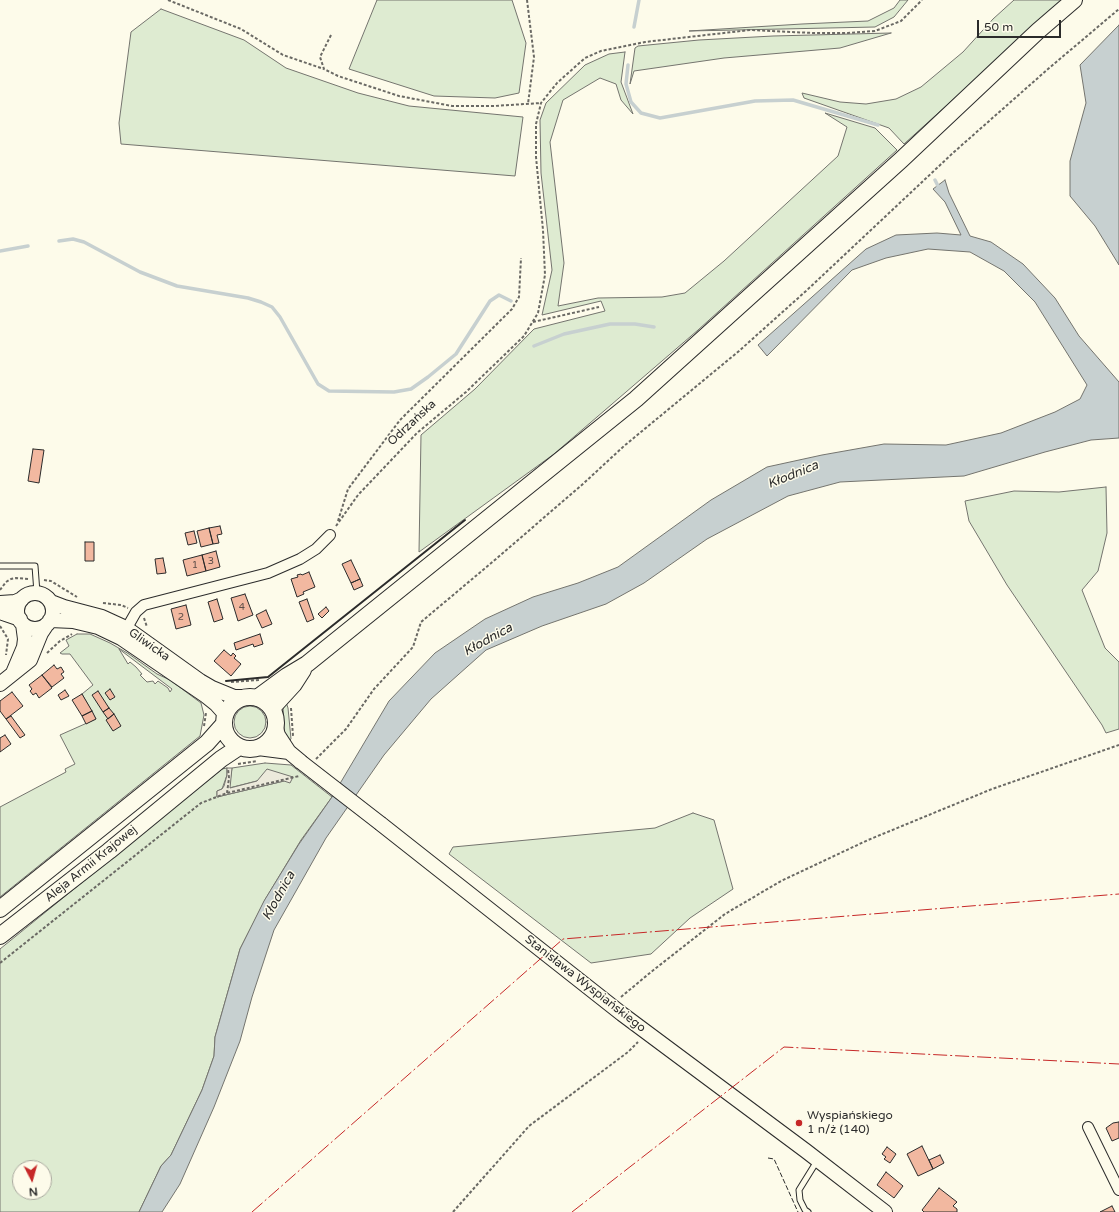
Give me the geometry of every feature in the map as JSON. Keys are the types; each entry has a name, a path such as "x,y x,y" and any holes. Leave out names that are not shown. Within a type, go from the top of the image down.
{"main road":[{"path":"289,752 260,755 233,744 228,738 224,720 228,707 234,701 250,698 307,664 636,399 895,166 1038,31 1074,0"},
{"path":"0,684 30,660 41,633 53,614 51,602 37,586 22,599 18,609 25,639 24,647 13,673"},
{"path":"0,603 14,602 22,599"},
{"name":"Gliwicka","path":"51,602 102,617 216,704 224,720"},
{"path":"0,612 32,628 37,628 48,622"},
{"name":"Gliwicka","path":"48,622 72,620 124,633 212,688 234,696 250,698"},
{"path":"272,708 294,684 307,664"},
{"path":"250,698 266,702 272,708 275,715 276,728 260,755"},
{"name":"Aleja Armii Krajowej","path":"0,909 207,743 224,720"},
{"name":"Stanisława Wyspiańskiego","path":"276,728 278,735 289,752 306,766 647,1032 885,1212"},
{"name":"Aleja Armii Krajowej","path":"0,936 109,850 180,791 221,759 240,747"}],"street":[{"path":"124,633 136,612 144,605 268,573 300,559 316,549 330,534"},
{"path":"1088,1127 1119,1190"}],"lane":[{"path":"0,566 35,566 37,586"},
{"path":"808,1212 805,1210 800,1200 799,1190 818,1160"}],"path":[{"path":"168,0 241,29 282,55 324,69 338,76 399,96 452,106 494,106 541,103 557,82 585,58 601,51 645,42 750,30 813,33 848,33 875,30 901,21 922,0"},
{"path":"527,0 534,57 528,104"},
{"path":"0,963 202,803 227,793 289,777 306,766 346,729 374,689 412,648 421,622 806,291 960,147 1048,69 1119,10"},
{"path":"324,69 320,57 331,35"},
{"name":"Odrzańska","path":"330,534 358,496 417,434 466,392 524,336 538,313 546,275 536,157 536,124 541,103"},
{"path":"337,524 348,489 400,420 512,309 519,297 521,258"},
{"path":"533,322 599,307"},
{"path":"0,590 6,582 16,578 37,586 51,581 80,598"},
{"path":"99,602 121,605 128,608"},
{"path":"0,626 8,639 6,657"},
{"path":"44,657 60,641 74,633"},
{"path":"203,729 206,714 204,707"},
{"path":"621,998 725,914 781,881 868,840 992,789 1119,745"},
{"path":"234,765 260,755"},
{"path":"227,766 229,778 227,793"},
{"path":"453,1212 529,1126 628,1052 647,1032"}],"green space":[{"path":"377,0 512,0 526,43 519,93 495,98 434,96 349,69"},
{"path":"900,0 908,0 894,17 875,27 689,31 868,21 894,8"},
{"path":"1014,0 1063,0 904,144 889,128 804,98 802,93 840,102 866,104 896,99 921,87 963,52 993,19"},
{"path":"161,9 244,40 286,68 358,93 409,106 523,117 515,176 121,144 119,123 131,32"},
{"path":"891,33 840,48 724,58 634,71 630,84 635,48 638,46 699,40 773,36"},
{"path":"625,52 621,82 633,114 621,100 616,84 600,78 563,100 550,142 564,263 558,306 598,298 662,297 685,293 724,261 838,156 847,127 825,113 875,128 897,150 698,330 554,454 419,552 421,435 475,389 534,329 605,311 601,301 542,315 552,270 541,173 540,120 546,103 585,65 609,54"},
{"path":"1106,487 1107,533 1098,571 1082,590 1105,648 1119,662 1119,729 1106,733 1007,585 969,521 965,501 1014,491 1059,492"},
{"path":"77,634 90,634 110,643 129,654 157,674 170,680 201,703 204,715 200,736 0,897 0,807 66,772 65,769 75,764 60,735 96,719 82,694 93,685 70,654 60,653 69,646 66,640","holes":["119,649 172,689 170,692 168,688 158,681 155,684 153,681 147,682 140,675 142,674 136,667 130,662 128,664"]},
{"path":"286,702 291,739 289,741 285,737 284,728 283,706"},
{"path":"247,706 253,706 263,713 266,722 265,728 259,735 253,738 247,738 237,731 234,725 234,719 241,709"},
{"path":"265,763 291,765 332,797 301,840 266,898 240,949 215,1037 214,1056 202,1090 171,1155 161,1166 139,1212 0,1212 0,949 222,769 227,768 227,775 222,789 217,791 217,797 284,781 293,777 257,781 229,788 232,768"},
{"path":"693,813 714,820 733,889 690,918 651,954 591,963 449,854 453,847 655,828"}],"shaded area":[{"path":"227,768 232,768 230,788 257,781 267,769 293,777 290,783 284,781 217,797 217,791 222,789 224,786"}],"water":[{"path":"1119,25 1119,265 1095,226 1070,196 1070,161 1086,103 1080,65"},
{"name":"Kłodnica","path":"945,180 949,193 970,236 991,242 1023,264 1055,298 1079,336 1119,382 1119,438 1091,440 964,476 840,482 788,496 707,539 644,583 606,604 542,626 486,650 431,699 384,755 326,838 274,930 252,997 240,1041 214,1107 180,1184 162,1212 139,1212 161,1166 171,1155 202,1090 214,1056 215,1037 240,949 264,901 299,844 332,797 389,701 435,653 485,619 533,597 578,583 618,567 711,500 767,467 884,444 946,445 1001,433 1055,412 1080,399 1087,385 1035,302 1004,271 970,252 928,249 886,258 852,270 767,356 758,345 866,249 896,235 937,233 961,235 945,202 933,189"}],"building":[{"path":"33,449 44,450 39,483 28,481"},
{"path":"220,526 222,534 217,535 219,543 213,544 209,528"},
{"path":"209,528 213,544 201,547 197,531"},
{"path":"194,531 197,543 188,545 185,533"},
{"path":"85,542 94,542 94,561 85,561"},
{"path":"216,551 220,567 206,571 202,555"},
{"path":"202,555 206,571 187,576 183,560"},
{"path":"163,558 166,573 157,574 155,559"},
{"path":"351,560 360,579 351,583 342,564"},
{"path":"309,572 315,587 303,592 304,594 297,597 291,579 298,577 297,575 302,575"},
{"path":"360,579 363,586 354,590 351,583"},
{"path":"245,594 253,615 238,621 231,598"},
{"path":"217,599 223,619 214,622 208,602"},
{"path":"307,599 314,619 307,622 299,602"},
{"path":"186,605 191,625 176,629 171,609"},
{"path":"326,607 329,611 322,618 318,614"},
{"path":"266,610 272,624 262,628 256,615"},
{"path":"260,634 263,644 254,647 253,644 236,650 234,643"},
{"path":"224,650 231,656 233,653 236,656 234,658 241,664 231,676 214,661"},
{"path":"54,665 57,669 61,667 64,672 61,674 64,678 52,687 42,675"},
{"path":"42,675 52,688 39,698 36,693 33,695 30,691 32,689 29,685"},
{"path":"110,689 115,697 110,700 105,693"},
{"path":"65,690 69,696 61,700 58,695"},
{"path":"98,691 109,708 103,712 92,695"},
{"path":"12,692 23,706 6,719 0,711 0,701"},
{"path":"82,694 92,711 82,716 72,700"},
{"path":"109,708 114,714 108,719 103,712"},
{"path":"92,711 96,719 86,724 82,716"},
{"path":"114,714 121,726 113,731 106,720"},
{"path":"11,716 25,735 20,738 6,719"},
{"path":"5,735 11,744 0,752 0,738"},
{"path":"1119,1122 1119,1138 1112,1141 1106,1128 1113,1123"},
{"path":"922,1146 933,1169 918,1176 907,1154"},
{"path":"887,1147 896,1154 890,1163 884,1159 886,1157 882,1154"},
{"path":"940,1155 944,1163 933,1169 929,1160"},
{"path":"886,1172 903,1186 894,1198 877,1185"},
{"path":"939,1188 957,1202 953,1206 957,1209 957,1212 924,1212 922,1210"},
{"path":"1112,1206 1115,1212 1100,1212"}],"waterway":[{"path":"634,27 639,0"},
{"path":"628,65 626,84 631,102 641,113 660,118 755,101 793,100 878,125"},
{"path":"935,180 939,188"},
{"path":"59,241 73,239 84,242 140,272 177,286 248,298 272,307 280,317 318,384 329,391 394,392 411,389 456,354 490,301 499,295 511,301"},
{"path":"0,251 28,246"},
{"path":"534,346 564,334 610,324 635,324 654,327"}],"fence":[{"path":"768,1158 774,1159 798,1212"}],"wall":[{"path":"226,681 268,677 465,520"}],"power":[{"path":"252,1212 563,939 1119,894"},
{"path":"572,1212 784,1047 1119,1064"}],"place":[{"name":"Wyspiańskiego 1 n/ż (140)","path":"799,1123"}]}
